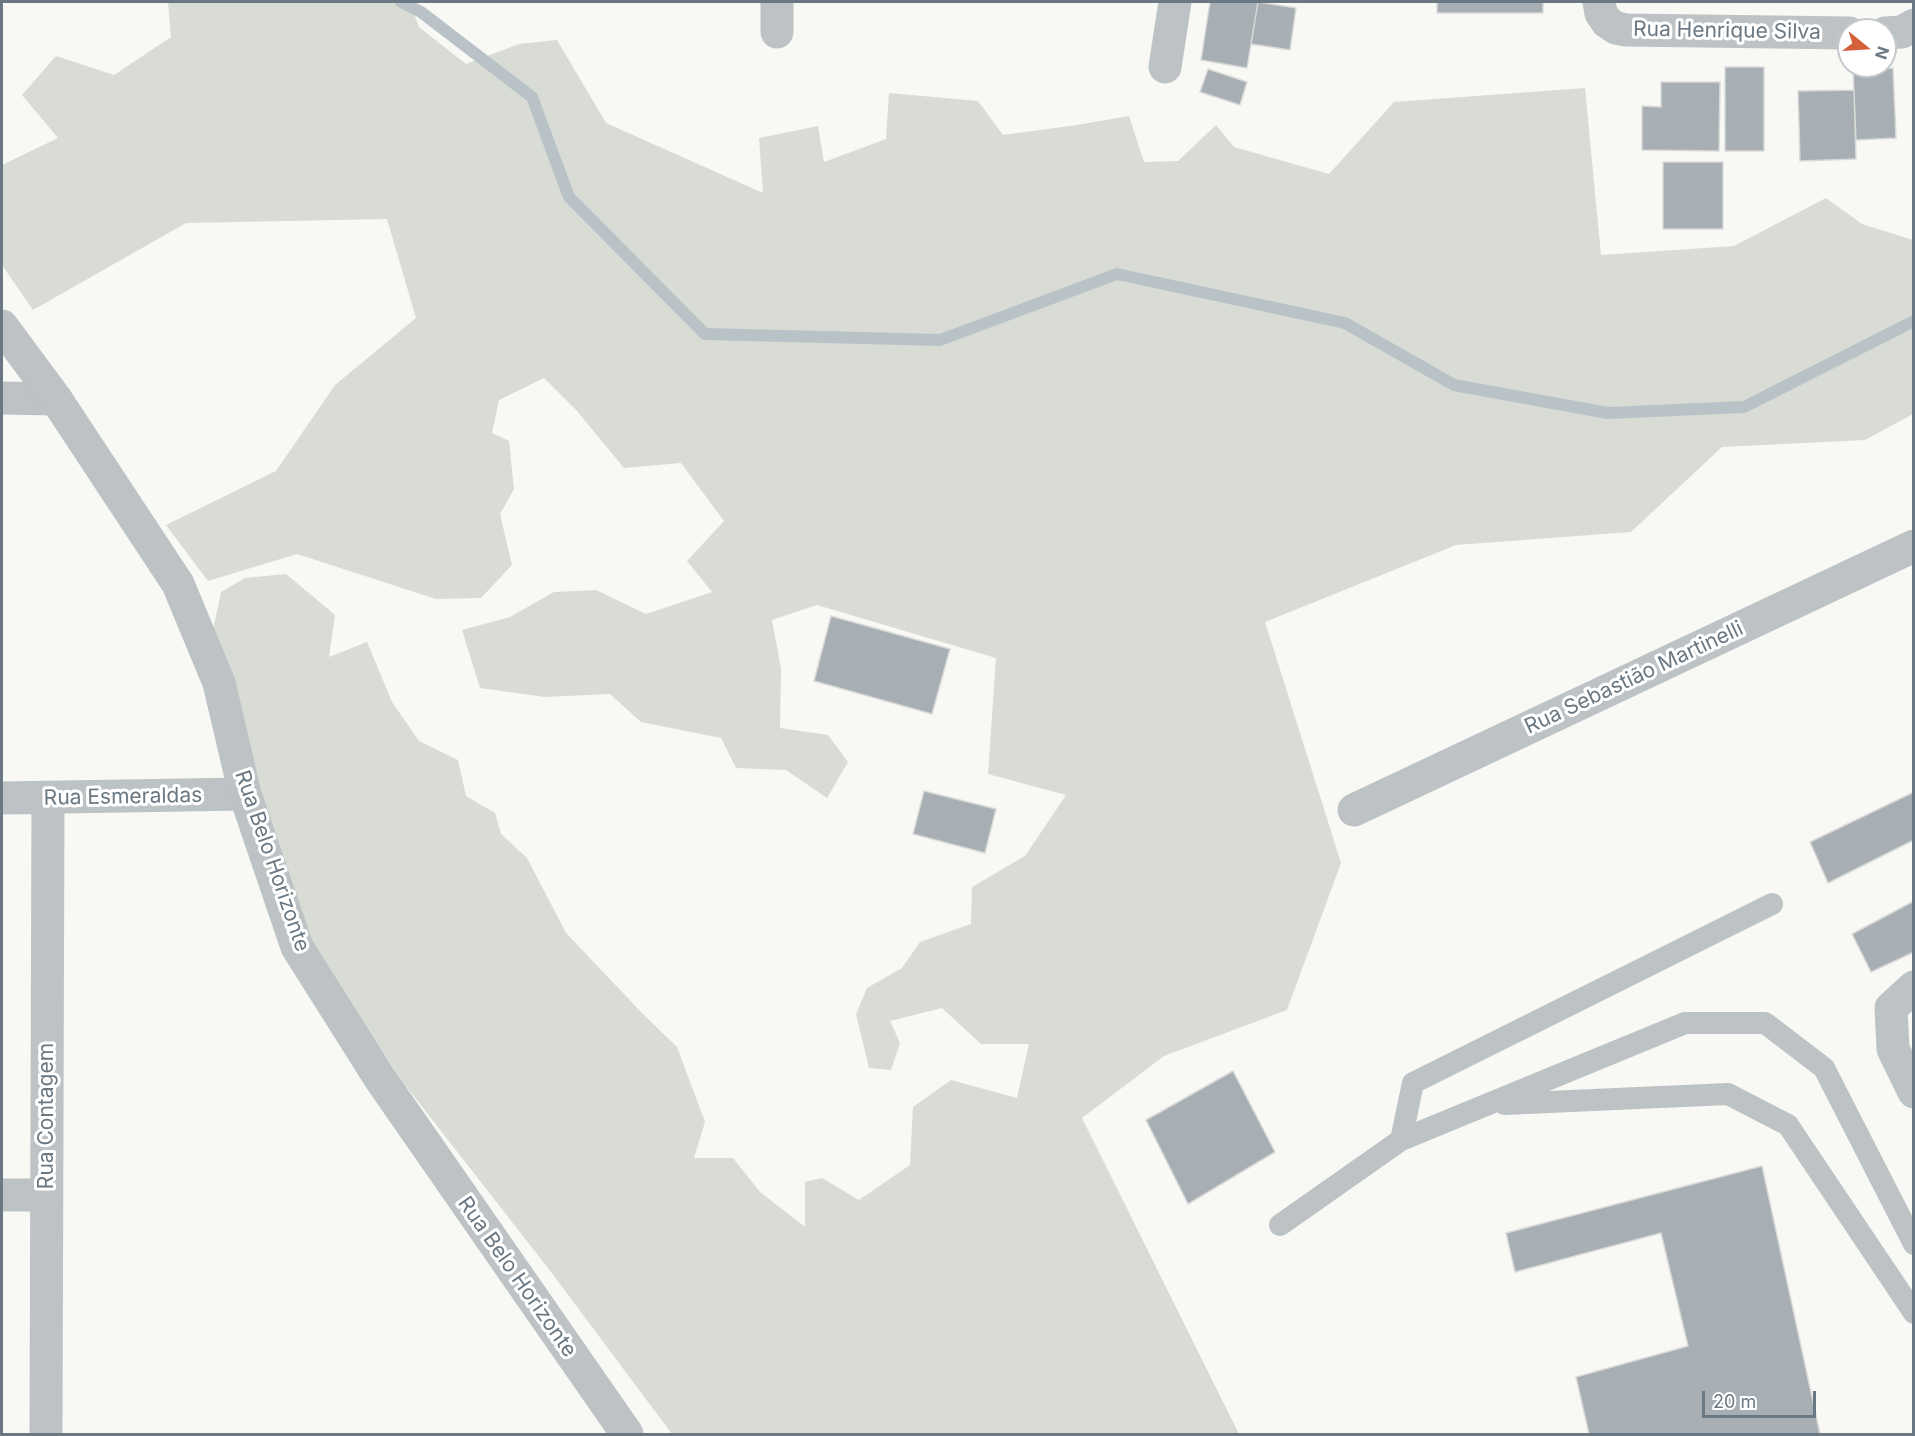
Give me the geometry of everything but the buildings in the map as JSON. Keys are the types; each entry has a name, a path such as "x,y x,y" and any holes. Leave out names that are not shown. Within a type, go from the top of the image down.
{"street":[{"path":"1165,67 1175,2"},
{"name":"Rua Henrique Silva","path":"1603,12 1616,28 1626,30 1837,33"},
{"path":"1897,32 1914,26"},
{"name":"Rua Belo Horizonte","path":"2,326 56,399 178,584 219,683 245,794 297,947 379,1077 627,1434"},
{"path":"2,398 56,399"},
{"name":"Rua Sebastião Martinelli","path":"1354,810 1914,546"},
{"name":"Rua Esmeraldas","path":"2,798 245,794"},
{"name":"Rua Contagem","path":"46,1434 48,798"},
{"path":"1902,998 1893,1049 1914,1092"},
{"path":"2,1195 47,1195"}],"lane":[{"path":"1401,1140 1413,1083 1772,904"},
{"path":"1280,1226 1401,1140 1487,1104 1685,1023 1765,1023 1824,1068 1914,1244"},
{"path":"1487,1104 1728,1094 1788,1125 1914,1313"}],"shaded area":[{"path":"168,2 410,2 419,27 466,64 519,44 557,40 606,123 763,193 759,138 818,126 824,162 886,139 889,93 978,101 1003,135 1129,116 1144,162 1178,161 1216,125 1234,147 1329,174 1394,102 1585,88 1601,255 1734,246 1826,198 1862,224 1913,240 1913,414 1865,440 1722,447 1631,532 1456,545 1265,622 1341,863 1287,1010 1164,1056 1082,1118 1239,1434 672,1434 551,1272 402,1081 312,946 262,793 231,679 213,630 221,592 245,578 286,574 335,615 329,657 367,642 392,702 419,741 458,760 466,796 495,813 501,834 527,858 566,933 677,1047 705,1122 694,1158 733,1158 760,1192 805,1227 805,1182 822,1178 859,1200 910,1165 913,1107 951,1080 1017,1098 1029,1044 981,1044 942,1008 890,1021 900,1043 891,1070 869,1068 856,1014 867,988 902,968 920,942 971,924 972,887 1025,856 1066,795 988,774 996,658 817,605 772,620 781,669 780,728 828,735 848,762 827,798 786,770 736,768 721,738 641,722 610,694 545,697 480,688 462,630 510,617 554,592 596,590 646,614 712,592 687,561 724,521 681,463 624,468 577,411 544,378 499,400 492,433 509,441 514,489 500,514 512,565 481,598 436,599 297,554 208,581 166,525 276,471 335,385 416,318 387,219 186,223 33,310 2,265 2,165 58,138 22,95 56,56 114,75 171,37"}],"waterway":[{"path":"401,2 421,12 532,97 569,197 705,334 940,340 1117,274 1345,323 1454,385 1608,413 1744,407 1914,321"}]}
